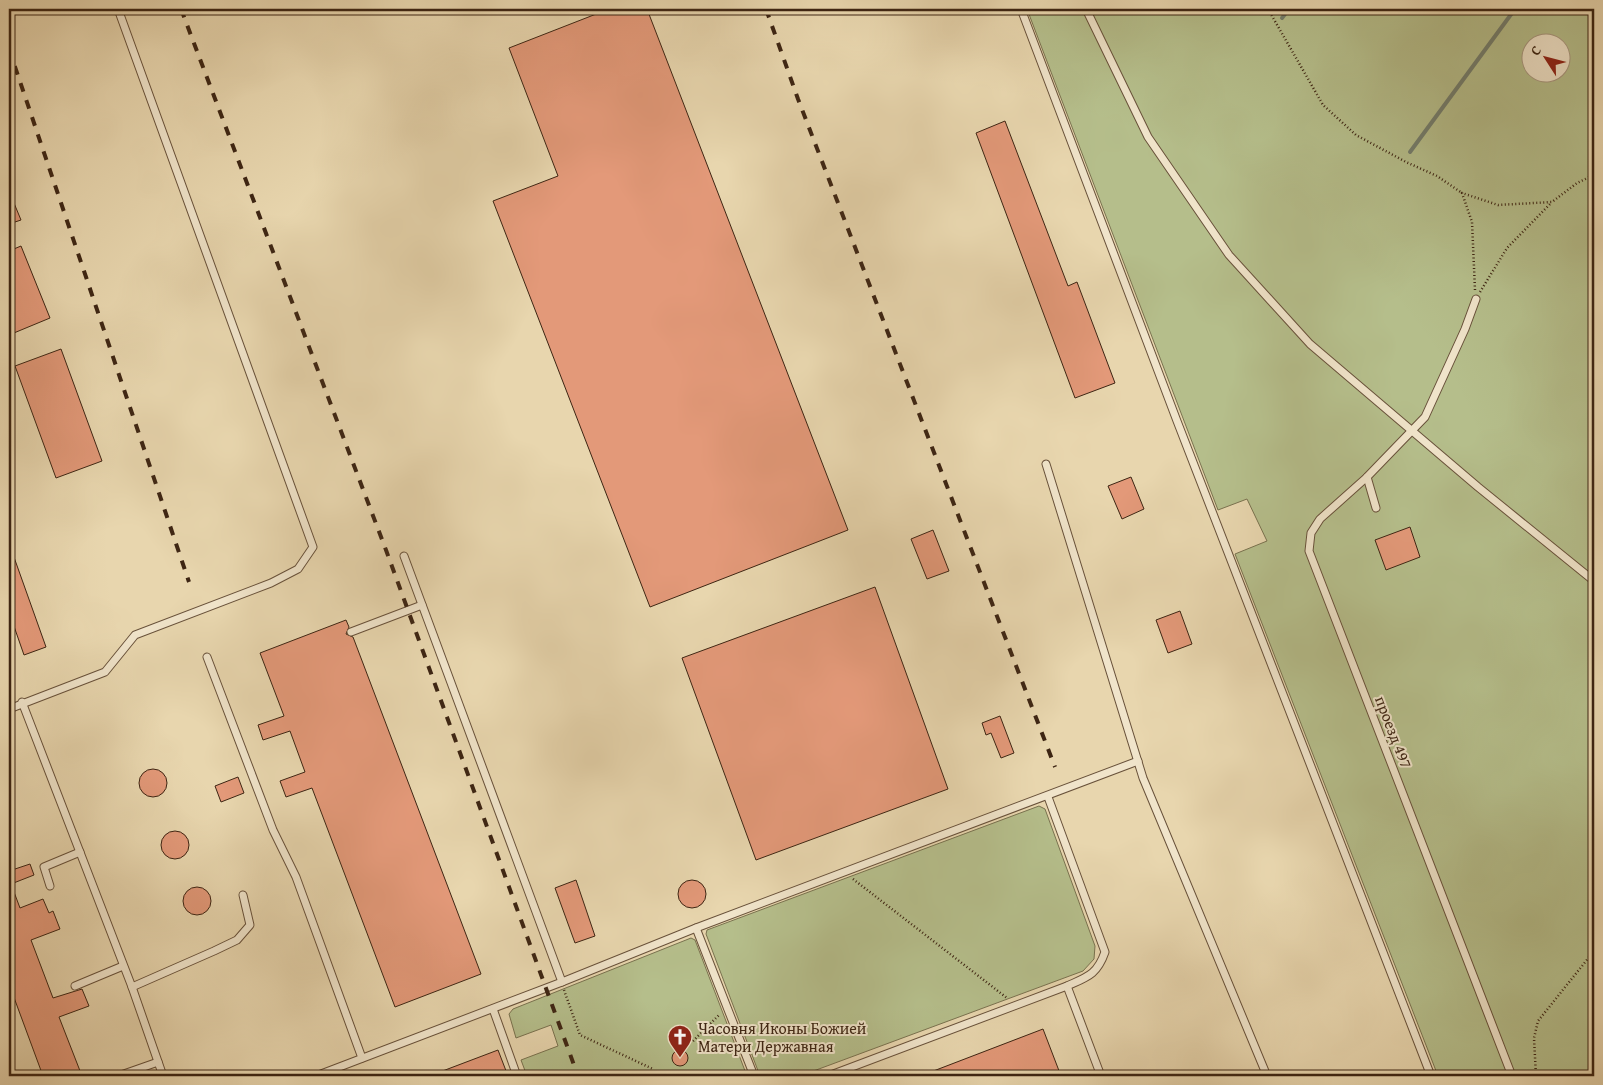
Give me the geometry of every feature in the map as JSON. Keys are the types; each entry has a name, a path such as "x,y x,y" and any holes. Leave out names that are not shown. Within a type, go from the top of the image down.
{"lane":[{"path":"9,708 105,672 135,635 278,579 298,569 313,547 118,9"},
{"path":"1021,9 1177,421 1431,1076"},
{"path":"1086,9 1148,137 1229,255 1310,344 1478,487 1594,581"},
{"name":"проезд 497","path":"1476,300 1425,417 1414,431 1320,519 1311,533 1309,551 1512,1076"},
{"path":"1046,464 1138,762 1267,1076"},
{"path":"1366,477 1376,508"},
{"path":"404,556 562,982"},
{"path":"351,632 422,606"},
{"path":"207,657 273,830 296,878 362,1058"},
{"path":"22,702 132,987 163,1076"},
{"path":"322,1076 321,1074 562,982 696,928 1138,762"},
{"path":"828,1076 1066,986 1088,976 1100,967 1105,952 1048,797"},
{"path":"50,886 44,867 80,852"},
{"path":"132,987 237,940 250,926 243,895"},
{"path":"696,928 754,1076"},
{"path":"74,986 124,966"},
{"path":"1066,986 1101,1076"},
{"path":"493,1008 518,1076"},
{"path":"118,1076 158,1062"}],"path":[{"path":"1268,9 1323,105 1356,135 1406,162 1437,176 1462,193 1498,205 1552,202"},
{"path":"1476,300 1508,248 1552,202 1577,182 1594,175"},
{"path":"1462,193 1472,222 1476,300"},
{"path":"844,872 1016,1005"},
{"path":"1536,1076 1534,1038 1538,1021 1594,951"},
{"path":"562,982 580,1036 653,1069"},
{"path":"694,1041 727,1007"}],"green space":[{"path":"1027,9 1594,9 1594,1076 1438,1076 1235,554 1267,541 1247,499 1218,510"},
{"path":"1039,806 1045,809 1095,946 1094,959 1083,971 800,1076 760,1076 706,934 707,930"},
{"path":"691,938 695,940 747,1076 527,1076 521,1060 558,1046 551,1025 516,1038 509,1014 513,1009"}],"building":[{"path":"609,9 647,9 848,530 650,607 493,201 558,176 509,48"},
{"path":"1005,121 1068,286 1077,282 1115,383 1075,398 976,133"},
{"path":"9,191 21,220 9,224"},
{"path":"21,246 50,318 9,335 9,251"},
{"path":"61,349 102,461 56,478 15,366"},
{"path":"1131,477 1144,509 1122,519 1108,486"},
{"path":"1410,527 1420,557 1386,570 1375,540"},
{"path":"933,530 949,571 927,579 911,539"},
{"path":"10,546 46,647 24,655 9,612"},
{"path":"875,587 948,789 756,860 682,658"},
{"path":"1180,611 1192,644 1168,653 1156,620"},
{"path":"346,620 349,627 346,634 353,637 481,974 395,1007 312,788 286,797 280,781 305,772 290,731 263,740 258,725 284,716 260,653"},
{"path":"1000,716 1014,753 1001,758 991,733 986,735 982,723"},
{"path":"153,769 163,773 167,783 163,793 153,797 143,793 139,783 143,773"},
{"path":"238,777 244,793 221,802 215,786"},
{"path":"175,831 185,835 189,845 185,855 175,859 165,855 161,845 165,835"},
{"path":"30,864 34,875 11,884 20,908 43,899 49,913 53,911 60,929 31,940 53,998 82,989 89,1006 59,1017 82,1076 43,1076 9,984 9,871"},
{"path":"576,880 595,936 575,943 555,888"},
{"path":"692,880 702,884 706,894 702,904 692,908 682,904 678,894 682,884"},
{"path":"197,887 207,891 211,901 207,911 197,915 187,911 183,901 187,891"},
{"path":"1043,1029 1061,1076 923,1076 923,1075"},
{"path":"498,1050 508,1076 432,1076 432,1075"},
{"name":"Часовня Иконы Божией Матери Державная","path":"680,1050 688,1058 680,1066 672,1058"}],"waterway":[{"path":"1282,18 1289,9"},
{"path":"1410,152 1515,9"}],"railway":[{"path":"181,9 386,550 578,1076"},
{"path":"766,9 798,99 1055,767"},
{"path":"9,49 189,582"}],"place":[{"name":"Часовня Иконы Божией Матери Державная","path":"680,1058"}]}
